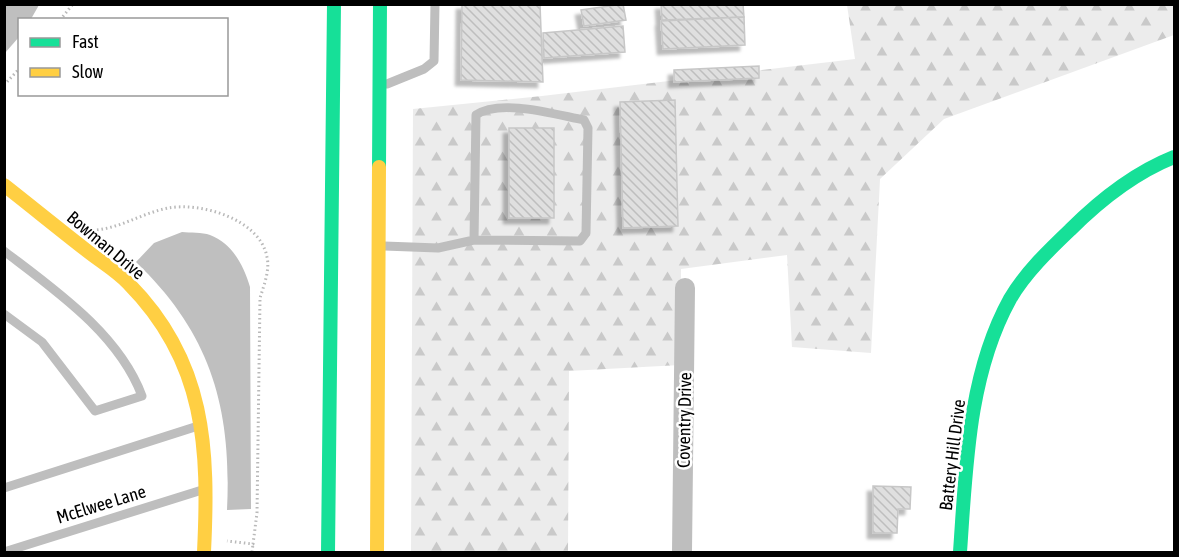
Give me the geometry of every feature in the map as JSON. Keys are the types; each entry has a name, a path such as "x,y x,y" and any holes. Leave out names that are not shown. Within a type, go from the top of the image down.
{"main road":[{"path":"328,552 334,4"},
{"path":"377,552 380,4"},
{"name":"Battery Hill Drive","path":"960,552 971,417 989,351 1011,297 1061,238 1107,196 1174,157"},
{"name":"Bowman Drive","path":"4,185 130,284 162,323 185,363 200,404 203,424 207,488 204,546"}],"street":[{"name":"Coventry Drive","path":"682,552 686,288"}],"lane":[{"path":"379,87 424,69 434,61 435,4"},
{"path":"379,245 438,248 474,240 580,241 586,233 588,128 584,120 528,109 482,110 476,115 474,240"},
{"path":"4,251 80,309 135,376 142,396 95,411 42,342 4,314"},
{"path":"4,488 203,424"},
{"name":"McElwee Lane","path":"4,552 207,488"}],"path":[{"path":"62,18 72,4"},
{"path":"4,85 18,70"},
{"path":"66,235 107,229 154,211 189,206 225,215 255,233 264,246 268,270 260,298 256,513 252,552"},
{"path":"204,546 254,543"}],"green space":[{"path":"847,5 1174,5 1174,35 944,119 880,179 871,353 792,347 787,255 681,269 680,365 569,371 568,552 411,552 413,109 855,59"}],"shaded area":[{"path":"5,4 39,5 32,18 18,18 18,38 5,53"},
{"path":"182,232 207,234 225,244 241,263 250,287 251,509 227,510 228,473 225,438 212,375 183,317 162,289 136,262 154,243"}],"building":[{"path":"462,4 540,4 543,82 461,80"},
{"path":"623,4 626,20 584,26 581,10"},
{"path":"661,4 743,4 744,17 662,20"},
{"path":"744,17 745,45 663,49 661,21"},
{"path":"623,26 625,52 544,58 543,33"},
{"path":"759,66 759,78 674,82 674,70"},
{"path":"675,100 678,226 623,228 620,102"},
{"path":"509,128 554,128 554,218 509,218"},
{"path":"873,486 911,487 910,509 898,509 897,533 873,533"}],"traffic: fast":[{"path":"328,552 334,4"},
{"path":"379,167 380,4"},
{"path":"960,552 967,455 977,390 996,328 1010,299 1038,262 1093,208 1131,179 1174,157"}],"traffic: slow":[{"path":"377,552 379,167"},
{"path":"4,185 124,279 155,314 174,344 188,376 203,443 204,552"}]}
